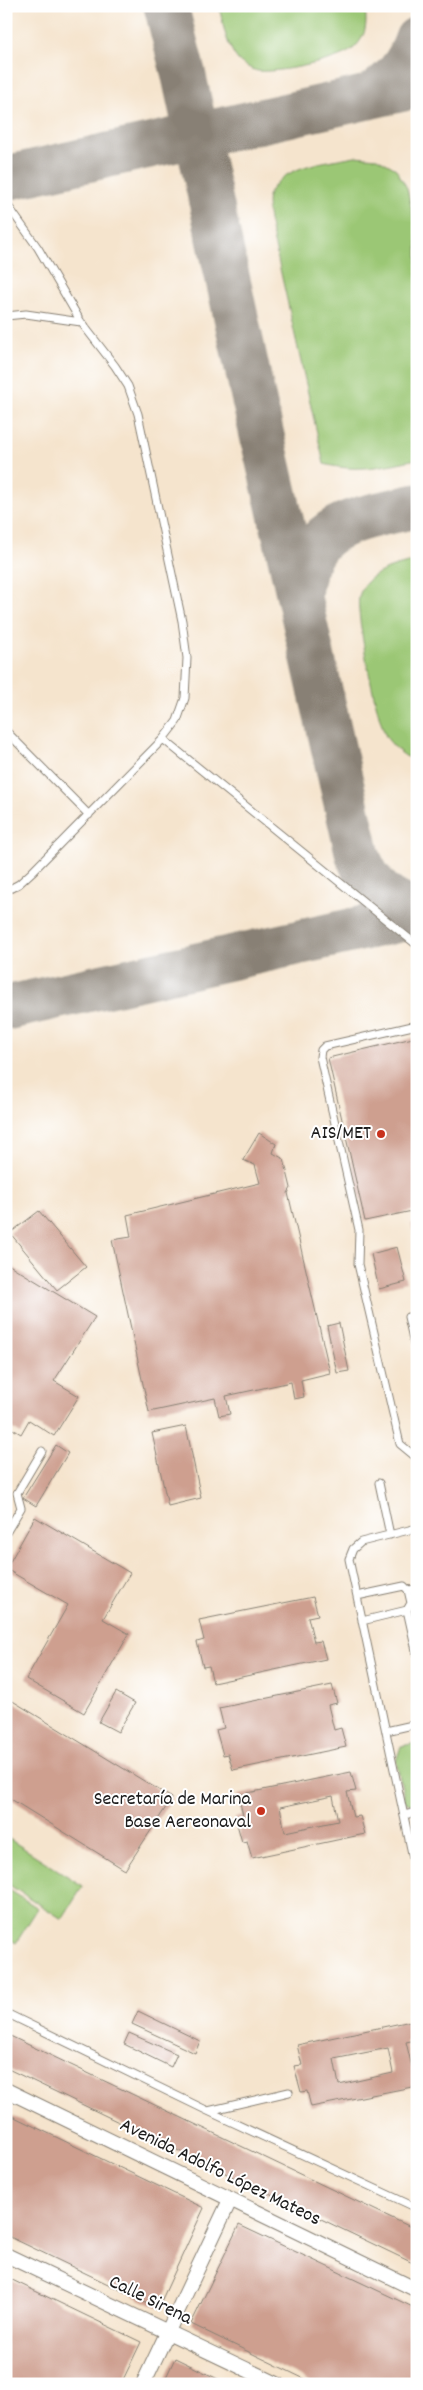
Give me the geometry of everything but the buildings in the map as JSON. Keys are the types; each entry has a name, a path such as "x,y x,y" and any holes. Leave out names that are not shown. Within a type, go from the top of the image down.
{"street":[{"name":"Avenida Adolfo López Mateos","path":"6,2090 417,2290"},
{"path":"143,2384 230,2200"},
{"name":"Calle Sirena","path":"6,2255 277,2384"}],"lane":[{"path":"6,203 38,248 81,322 128,386 138,414 182,621 187,658 185,698 177,721 163,739 32,872 19,884 6,891"},
{"path":"6,316 26,314 81,322"},
{"path":"6,731 88,815"},
{"path":"163,739 417,945"},
{"path":"417,1024 325,1046 321,1050 320,1057 359,1230 358,1264 400,1444 417,1458"},
{"path":"408,1317 417,1356"},
{"path":"6,1533 21,1508 17,1493 42,1451"},
{"path":"379,1483 390,1535"},
{"path":"417,1528 361,1542 353,1549 349,1559 417,1877"},
{"path":"357,1596 404,1586 408,1590 411,1603 407,1610 417,1655"},
{"path":"408,1590 417,1588"},
{"path":"362,1620 407,1610"},
{"path":"386,1731 417,1724"},
{"path":"404,1815 417,1812"},
{"path":"6,2013 208,2111 417,2208"},
{"path":"208,2111 288,2092"}],"green space":[{"path":"219,6 365,6 365,29 358,43 347,53 322,62 293,68 258,71 242,63 234,54 226,34"},
{"path":"355,156 377,158 396,169 407,188 417,233 417,459 381,466 348,468 324,464 267,204 268,196 274,186 294,171 318,163"},
{"path":"417,561 417,762 397,749 387,738 383,729 368,669 360,624 359,597 362,588 374,576 391,568"},
{"path":"417,1743 417,1807 405,1802 396,1761 401,1746"},
{"path":"6,1837 83,1886 62,1919 6,1883"},
{"path":"6,1888 38,1908 16,1943 6,1937"}],"taxiway":[{"path":"166,6 183,72 253,396 358,856 367,875 380,891 397,903 417,910"},
{"path":"369,97 399,72 409,57 417,39"},
{"path":"6,178 417,86"},
{"path":"299,596 304,571 312,552 323,538 337,528 354,521 417,506"},
{"path":"6,1008 417,916"}],"place":[{"name":"AIS/MET","path":"381,1134"},
{"name":"Secretaría de Marina Base Aereonaval","path":"261,1811"}]}
